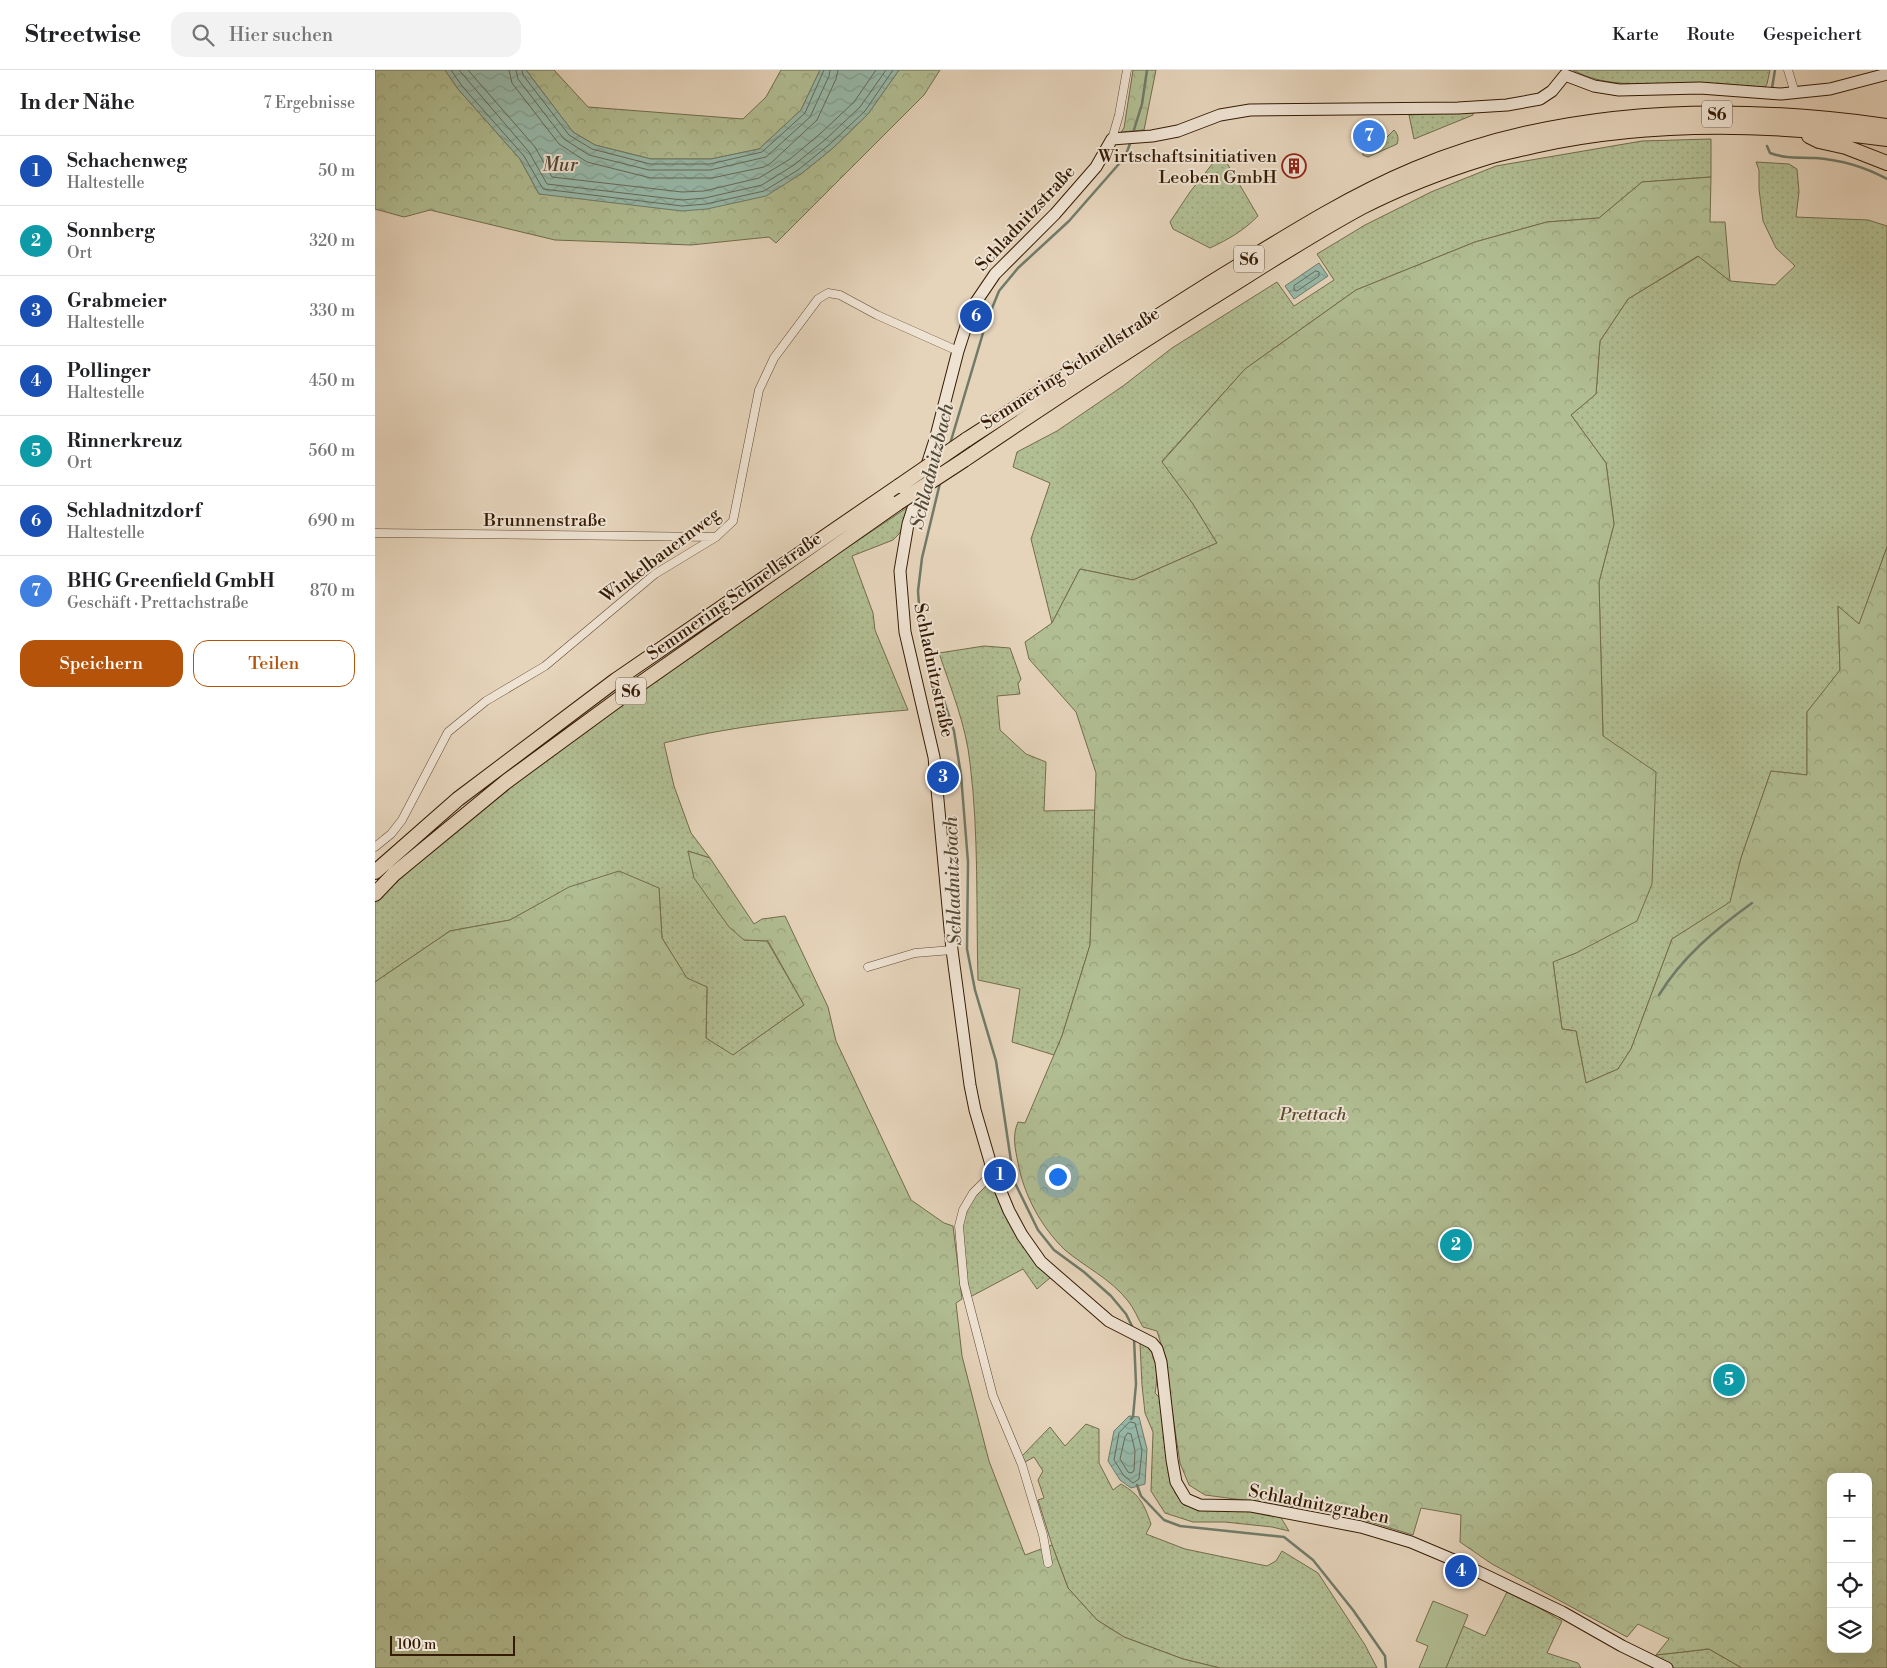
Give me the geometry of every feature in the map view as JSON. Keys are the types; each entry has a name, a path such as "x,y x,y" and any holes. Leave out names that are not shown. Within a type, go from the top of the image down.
{"highway":[{"name":"Semmering Schnellstraße","path":"375,872 458,799 608,686 966,440 1173,306 1299,228 1359,194 1417,168 1485,144 1689,114 1760,115 1887,126"},
{"path":"1842,121 1887,117"},
{"name":"Semmering Schnellstraße","path":"1593,128 1637,130 1685,127 1797,130 1887,140"},
{"path":"1797,130 1819,141 1846,147 1887,163"},
{"name":"Semmering Schnellstraße","path":"375,894 394,874 507,781 635,688 898,503 1171,323 1305,240 1364,206 1422,180 1557,134"}],"street":[{"name":"Schladnitzstraße","path":"994,1175 975,1110 970,1085 952,950 934,757 905,632 899,571 908,524 935,440 957,351 969,317 986,286 1006,261 1055,214 1096,168 1116,138 1127,70"},
{"path":"1788,70 1795,93"},
{"path":"1116,138 1141,137 1178,131 1220,115 1250,110 1483,108 1507,105 1540,99 1552,91 1561,72 1594,86 1619,90 1700,88 1766,93 1795,93 1830,89 1887,74"},
{"name":"Winkelbauernweg","path":"375,847 391,834 402,820 448,732 486,701 545,666 655,574 716,537 733,521 759,390 774,358 818,299 828,293 840,295 877,315 957,351"},
{"name":"Brunnenstraße","path":"375,533 716,537"},
{"path":"867,968 915,953 952,950"},
{"path":"994,1175 973,1193 963,1210 959,1226 964,1284 993,1396 1022,1465 1043,1535 1048,1563"},
{"name":"Schladnitzgraben","path":"994,1175 1009,1211 1022,1235 1041,1262 1109,1321 1146,1339 1157,1349 1161,1362 1176,1482 1186,1499 1200,1505 1251,1506 1346,1524 1411,1542 1456,1560 1562,1612 1622,1646 1667,1668"}],"green space":[{"path":"375,70 445,70 458,89 520,159 539,194 801,174 833,148 868,114 899,70 940,70 924,95 776,243 769,237 691,245 555,240 430,210 404,217 375,209"},
{"path":"526,70 554,70 588,107 743,119 766,97 781,70 820,70 801,110 759,149 711,159 651,159 595,145 573,132"},
{"path":"1133,70 1156,70 1144,130 1121,132 1124,128"},
{"path":"1573,70 1770,70 1765,87 1611,82 1585,76"},
{"path":"1473,112 1473,115 1414,139 1409,115"},
{"path":"1394,130 1398,137 1397,144 1368,157 1363,155 1362,150 1387,137"},
{"path":"1711,139 1711,177 1642,182 1599,218 1547,222 1475,242 1356,290 1245,369 1162,461 1193,504 1217,543 1133,580 1080,569 1052,623 1031,539 1050,483 1013,467 1017,452 1057,431 1123,386 1172,348 1277,282 1294,306 1334,280 1317,254 1365,225 1431,192 1496,166 1642,141"},
{"path":"1221,153 1258,216 1236,234 1210,248 1173,229 1170,222 1190,192"},
{"path":"1756,162 1789,164 1797,169 1799,192 1796,217 1868,220 1887,226 1887,547 1859,625 1838,606 1840,671 1807,712 1807,775 1771,771 1741,858 1730,903 1672,939 1631,1049 1618,1069 1586,1083 1576,1031 1562,1029 1553,961 1576,953 1603,736 1599,582 1614,524 1606,463 1571,415 1596,394 1600,341 1628,299 1699,256 1730,281 1775,285 1795,266 1776,248 1763,221 1759,170"},
{"name":"Prettach","path":"1711,177 1710,222 1725,222 1730,281 1698,256 1628,299 1600,341 1596,394 1571,415 1606,463 1614,524 1599,582 1603,736 1656,772 1652,884 1637,921 1576,953 1553,962 1562,1029 1576,1031 1586,1083 1618,1069 1631,1049 1672,939 1730,902 1741,858 1771,771 1807,775 1807,712 1840,670 1838,606 1859,624 1887,547 1887,1668 1742,1668 1709,1649 1656,1655 1669,1639 1638,1624 1627,1637 1492,1564 1460,1542 1461,1515 1421,1508 1413,1535 1354,1517 1311,1509 1205,1495 1189,1485 1180,1463 1163,1350 1157,1331 1143,1327 1132,1307 1121,1293 1065,1250 1048,1231 1029,1199 1016,1152 1016,1127 1018,1122 1025,1123 1062,1036 1090,945 1096,773 1076,712 1029,659 1025,642 1052,623 1080,569 1133,580 1217,543 1193,504 1162,462 1245,369 1356,290 1475,242 1547,222 1599,218 1642,182"},
{"path":"908,507 900,533 893,540 852,556 873,613 875,630 908,710 816,718 724,730 664,743 674,786 691,833 710,858 688,851 744,940 767,941 804,1005 732,1056 706,1038 707,987 687,979 662,938 659,888 571,887 510,920 450,931 375,982 375,902 448,835 566,743 769,600"},
{"path":"984,646 1010,648 1021,679 1018,684 1020,694 997,696 1000,730 1026,754 1046,762 1044,811 1095,810 1090,945 1062,1036 1054,1055 1012,1042 1020,989 978,980 976,844 970,763 962,721 939,653"},
{"path":"688,851 710,858 754,924 762,919 785,916 828,1007 836,1041 911,1200 944,1223 953,1226 962,1299 956,1303 962,1356 989,1461 1025,1555 1052,1545 1068,1588 1097,1620 1124,1637 1183,1659 1220,1668 375,1668 375,982 450,931 510,920 569,887 619,871 659,888 662,938 687,978 707,987 706,1038 733,1055 804,1005 768,941 744,940 729,927 694,878"},
{"path":"992,1182 1051,1277 1037,1289 1023,1269 970,1297 962,1252 962,1221 967,1208 975,1196"},
{"path":"1146,1343 1153,1354 1157,1367 1155,1393 1160,1398 1169,1470 1175,1493 1184,1505 1200,1509 1246,1510 1280,1516 1289,1531 1272,1527 1225,1522 1193,1522 1165,1513 1151,1491 1153,1432 1145,1413 1140,1344"},
{"path":"1086,1424 1099,1429 1099,1463 1113,1490 1121,1484 1133,1492 1143,1505 1151,1524 1146,1534 1185,1549 1267,1566 1276,1561 1282,1551 1318,1573 1365,1645 1377,1668 1220,1668 1183,1659 1124,1637 1097,1620 1068,1588 1038,1500 1044,1498 1038,1480 1043,1471 1034,1457 1025,1462 1022,1456 1050,1427 1065,1446"},
{"path":"1508,1590 1562,1621 1547,1653 1578,1663 1581,1668 1446,1668 1463,1626 1485,1636"},
{"path":"1433,1601 1468,1615 1446,1668 1419,1668 1428,1646 1416,1641"},
{"path":"1709,1649 1742,1668 1674,1668 1654,1659 1656,1655"}],"water":[{"name":"Mur","path":"445,70 526,70 573,132 595,145 651,159 711,159 759,149 801,110 820,70 899,70 868,114 833,148 801,174 766,196 707,209 682,211 539,194 520,159 458,89"},
{"path":"1319,263 1328,276 1294,299 1285,286"},
{"path":"1129,1416 1139,1417 1147,1449 1145,1484 1131,1488 1120,1480 1108,1461 1114,1431"}],"waterway":[{"name":"Schladnitzbach","path":"1133,133 1142,104 1147,70"},
{"path":"1772,88 1775,70"},
{"name":"Schladnitzbach","path":"950,444 986,323 999,291 1018,268 1069,221 1125,157 1131,141"},
{"path":"1767,146 1770,153 1776,155 1844,162 1887,179"},
{"name":"Schladnitzbach","path":"940,483 922,558 918,591 921,632 954,731 961,775 968,862 967,949 975,990 996,1061 1014,1181 1038,1230 1054,1250 1084,1272 1111,1296 1126,1314 1133,1328"},
{"path":"1659,995 1678,968 1701,944 1752,903"},
{"name":"Schladnitzbach","path":"1131,1419 1133,1417 1136,1384 1134,1338"},
{"name":"Schladnitzbach","path":"1137,1485 1141,1496 1164,1520 1180,1526 1284,1537 1313,1560 1353,1610 1385,1656 1386,1668"}],"place":[{"name":"BHG Greenfield GmbH","path":"1369,136"},
{"name":"Wirtschaftsinitiativen Leoben GmbH","path":"1294,166"},
{"name":"Schladnitzdorf","path":"976,316"},
{"name":"Grabmeier","path":"943,777"},
{"name":"Schachenweg","path":"1000,1175"},
{"name":"Sonnberg","path":"1456,1245"},
{"name":"Rinnerkreuz","path":"1729,1380"},
{"name":"Pollinger","path":"1461,1571"}]}
